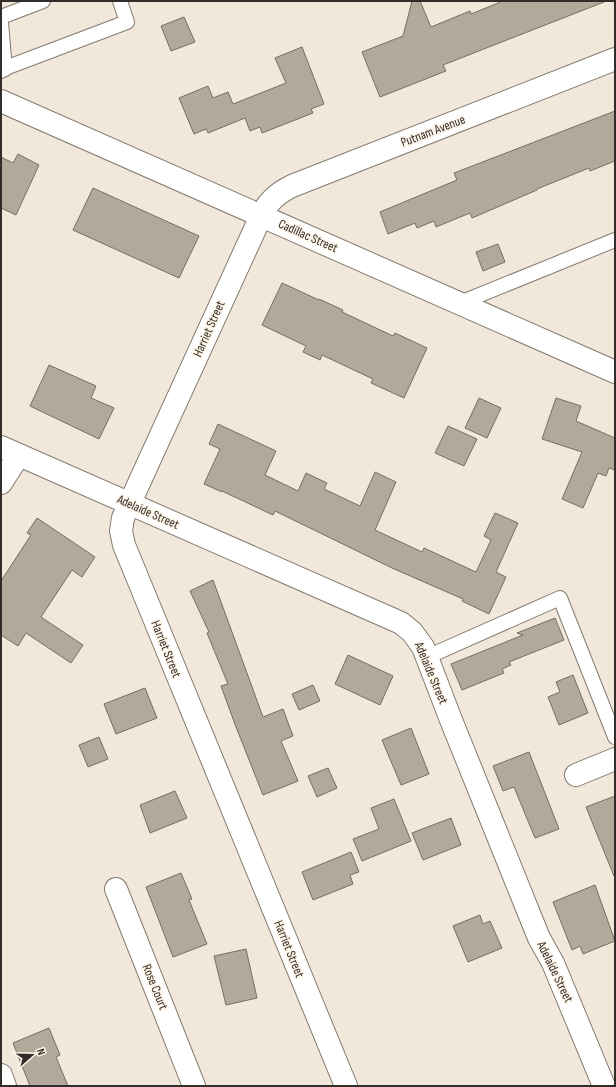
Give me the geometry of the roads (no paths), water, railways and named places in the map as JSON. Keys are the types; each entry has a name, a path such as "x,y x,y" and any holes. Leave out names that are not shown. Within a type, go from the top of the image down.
{"street":[{"name":"Putnam Avenue","path":"261,216 266,206 274,197 292,186 615,59"},
{"name":"Cadillac Street","path":"1,101 615,372"},
{"name":"Harriet Street","path":"261,216 121,525 124,545 346,1086"},
{"name":"Adelaide Street","path":"10,451 400,623 415,635 423,647 539,938 553,963 604,1086"},
{"path":"1,483 10,451"},
{"path":"576,775 615,760"},
{"name":"Rose Court","path":"116,888 194,1086"},
{"path":"1,1075 5,1086"}],"lane":[{"path":"1,17 43,1"},
{"path":"1,24 3,70 127,22 120,1"},
{"path":"460,303 615,240"},
{"path":"426,657 560,598 615,737"}]}
